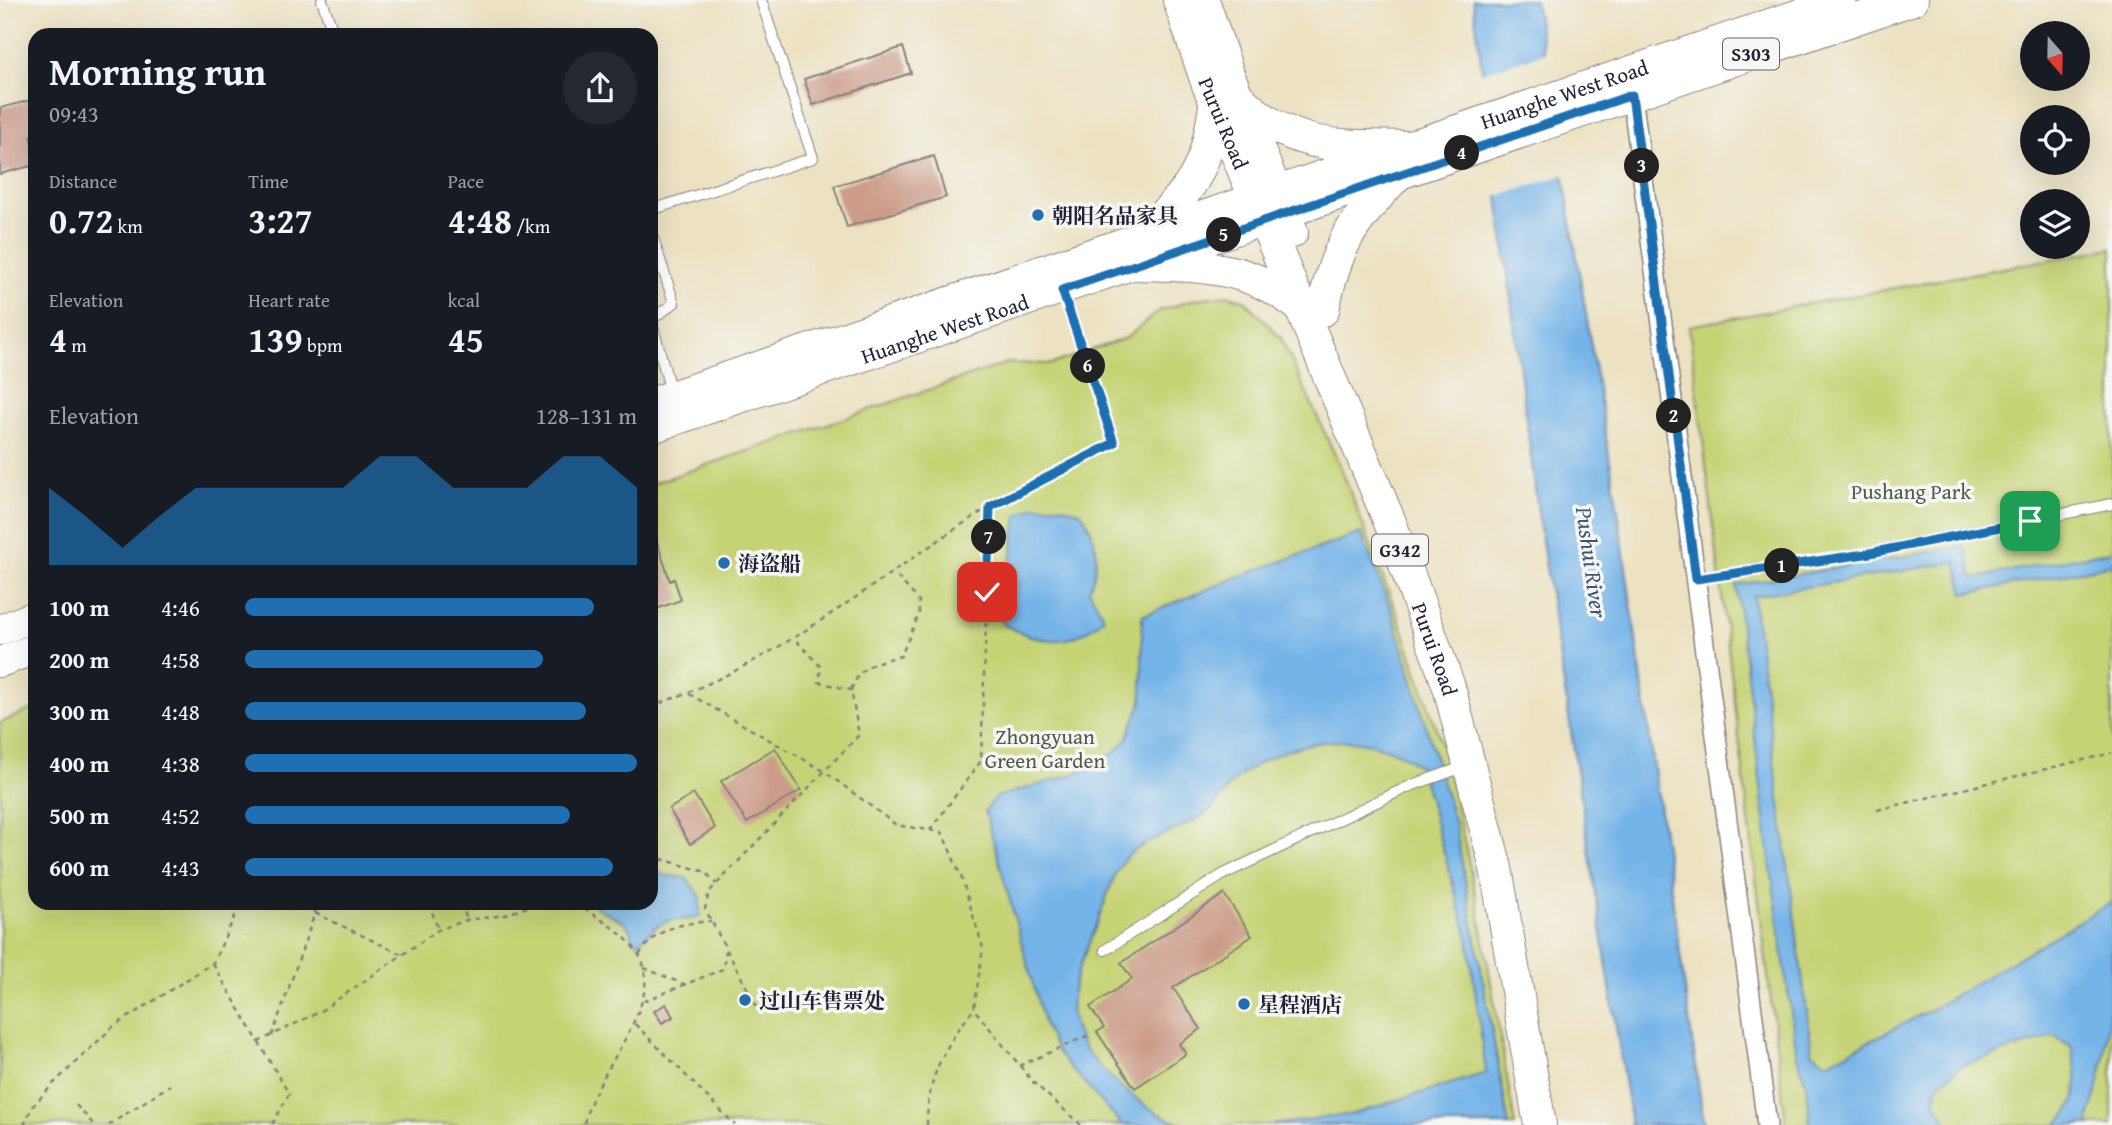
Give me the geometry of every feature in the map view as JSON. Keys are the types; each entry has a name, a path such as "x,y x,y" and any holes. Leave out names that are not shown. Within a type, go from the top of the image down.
{"highway":[{"name":"Purui Road","path":"1179,0 1226,100 1311,308 1420,602 1470,765 1510,940 1540,1125"},
{"name":"Purui Road","path":"1203,0 1226,100"},
{"path":"1396,176 1350,228 1311,308 1255,277 1138,252 1197,178 1226,100 1286,135 1333,144 1411,147"},
{"name":"Purui Road","path":"1311,308 1423,557 1466,681 1514,863 1558,1125"}],"main road":[{"name":"Huanghe West Road","path":"1588,98 1632,95 1913,0"},
{"name":"Huanghe West Road","path":"1270,207 1396,176 1468,139 1588,98 1828,2"},
{"name":"Huanghe West Road","path":"662,400 1138,252 1270,207 1411,147 1468,139"},
{"name":"Huanghe West Road","path":"658,427 1062,290 1138,252"},
{"path":"0,630 28,619"},
{"path":"0,663 28,652"}],"street":[{"path":"1632,95 1767,1125"}],"lane":[{"path":"322,0 332,28"},
{"path":"658,208 813,158 761,0"},
{"path":"658,254 674,303 658,315"},
{"path":"1062,290 1114,443"},
{"path":"658,371 662,400"},
{"path":"1696,579 1865,554 2112,504"},
{"path":"1105,950 1224,874 1410,786 1470,765"}],"path":[{"path":"658,704 689,694 794,638 990,507 1114,443"},
{"path":"929,830 981,761 990,507"},
{"path":"757,1007 705,909 709,892 859,735 851,690 858,674 876,662 901,656 919,614 919,601 893,572"},
{"path":"794,638 821,667 819,682 851,690"},
{"path":"689,694 824,771 896,825 942,832 961,879 983,948 974,1009 956,1032 942,1057 927,1095 927,1125"},
{"path":"1877,810 2112,753"},
{"path":"658,858 706,872 716,884"},
{"path":"24,1125 32,1107 114,1026 213,963 238,910"},
{"path":"431,910 438,930"},
{"path":"463,910 467,920"},
{"path":"258,1042 321,1012 438,930 467,920 505,915 519,910"},
{"path":"584,1125 586,1111 618,1047 635,1024 643,1001 644,968 639,955 588,910"},
{"path":"272,1036 315,913 404,955"},
{"path":"639,955 649,940 664,929 711,921"},
{"path":"643,1001 723,970 726,950"},
{"path":"213,963 289,1094 272,1125"},
{"path":"644,968 686,985"},
{"path":"974,1009 1018,1066 1081,1125"},
{"path":"635,1024 735,1125"},
{"path":"1018,1066 1088,1035"},
{"path":"109,1125 170,1084"},
{"path":"76,1105 94,1125"}],"green space":[{"name":"Pushang Park","path":"2112,248 2112,1125 1786,1125 1689,326 2052,259 2090,259 2090,252"},
{"name":"Zhongyuan Green Garden","path":"1227,295 1246,301 1281,338 1341,468 1398,616 1446,757 1478,906 1515,1125 0,1125 0,723 28,711 28,910 658,910 658,482 1007,363 1052,364 1126,338 1159,311 1195,299"}],"water":[{"name":"Pushui River","path":"1473,0 1535,0 1618,511 1704,1125 1631,1125 1540,528"},
{"path":"1035,506 1061,506 1081,512 1094,540 1095,569 1089,590 1104,618 1080,635 1068,639 1043,639 1002,624 1017,516"},
{"path":"1361,533 1392,611 1455,824 1509,1125 1270,1125 1353,1114 1486,1073 1468,938 1420,767 1399,753 1351,741 1300,746 1254,766 1234,781 1214,806 1202,816 1142,846 1119,867 1073,989 1071,1008 1074,1026 1082,1044 1096,1063 1117,1083 1160,1115 1189,1125 1122,1125 1059,1055 1045,1027 985,811 996,797 1075,774 1110,755 1126,741 1142,701 1142,616 1240,576"},
{"path":"1965,546 1973,578 2112,551 2112,565 1964,594 1956,562 1753,596 1812,1052 1827,1063 1930,1010 2112,902 2109,1012 2102,1067 2089,1118 2090,1125 2055,1125 2070,1108 2077,1079 2071,1046 2054,1036 1964,1065 1937,1086 1936,1103 1949,1125 1810,1125 1807,1087 1797,1056 1770,862 1736,585"},
{"path":"658,870 663,875 686,878 700,895 700,916 662,923 638,943 631,938 632,932 624,922 602,910 658,910"}],"pier":[{"path":"1547,52 1567,174 1495,197 1479,74"}],"building":[{"path":"903,47 911,73 813,105 804,79"},
{"path":"28,101 28,167 0,174 0,108"},
{"path":"934,156 946,197 847,227 834,186"},
{"path":"658,544 670,581 674,579 681,600 658,608"},
{"path":"775,748 801,790 747,823 721,781"},
{"path":"694,794 715,828 690,844 669,809"},
{"path":"1224,894 1252,936 1173,988 1201,1029 1179,1044 1186,1054 1135,1088 1097,1032 1104,1028 1090,1007 1132,979 1121,963"},
{"path":"666,1004 673,1017 662,1023 654,1011"}],"place":[{"name":"朝阳名品家具","path":"1038,215"},
{"name":"海盗船","path":"724,563"},
{"name":"过山车售票处","path":"745,1000"},
{"name":"星程酒店","path":"1244,1004"}],"route":[{"path":"987,592 990,507 1031,483 1114,443 1062,290 1632,95 1696,579 1865,554 2030,521"}]}
